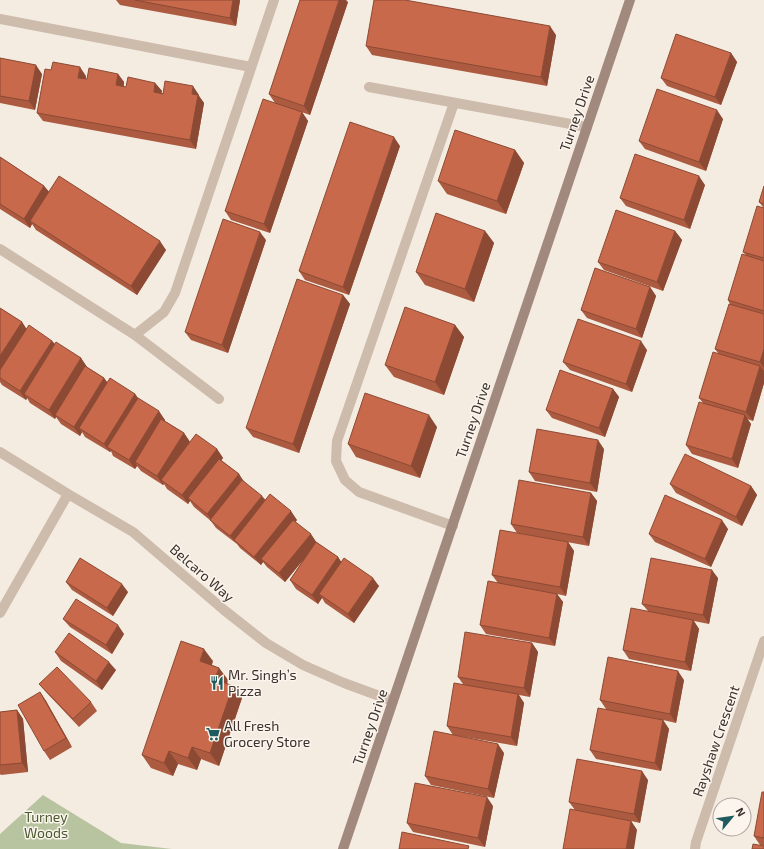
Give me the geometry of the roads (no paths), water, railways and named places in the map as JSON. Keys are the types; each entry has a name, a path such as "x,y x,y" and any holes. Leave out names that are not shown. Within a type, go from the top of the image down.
{"street":[{"path":"135,335 164,312 175,293 274,0"},
{"name":"Turney Drive","path":"343,849 630,0"},
{"path":"0,19 251,68"},
{"path":"369,87 587,127"},
{"path":"452,526 359,492 345,480 336,461 337,441 454,102"},
{"path":"0,249 135,335 219,399"},
{"name":"Belcaro Way","path":"0,452 133,532 224,610 266,643 316,671 393,701"},
{"path":"0,613 68,494"},
{"name":"Rayshaw Crescent","path":"695,849 696,842 764,642"}],"place":[{"name":"Mr. Singh’s Pizza","path":"217,683"},
{"name":"All Fresh Grocery Store","path":"213,734"}],"park label":[{"name":"Turney Woods","path":"46,826"}]}
